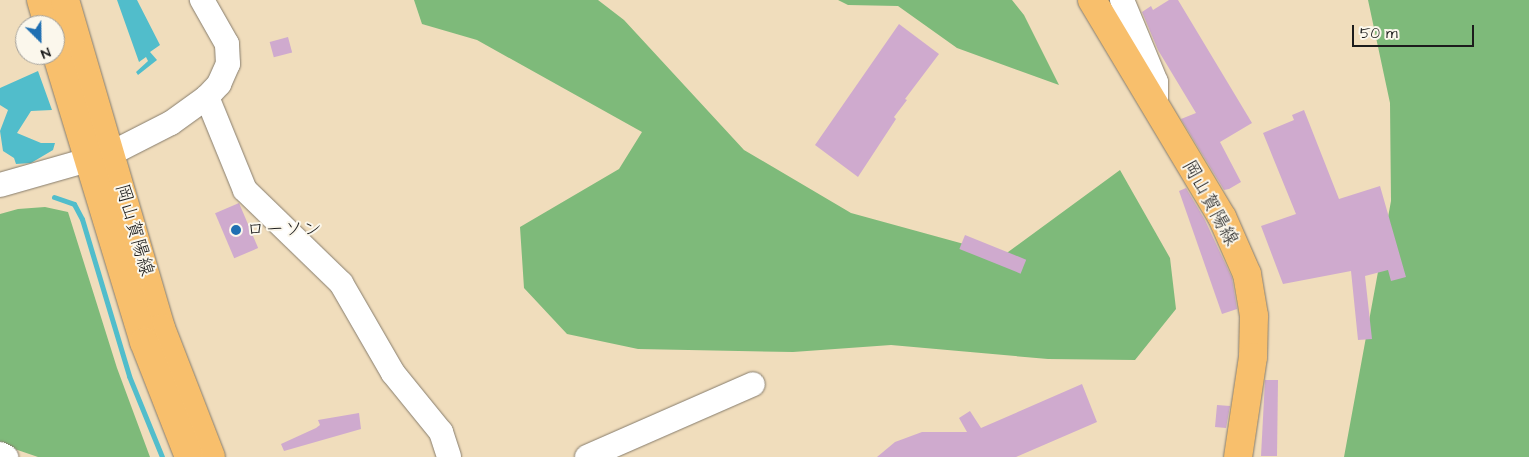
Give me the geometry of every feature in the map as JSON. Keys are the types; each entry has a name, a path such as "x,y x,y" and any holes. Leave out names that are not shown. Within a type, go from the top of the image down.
{"main road":[{"path":"41,0 45,15"},
{"name":"岡山賀陽線","path":"65,0 112,153 161,328 211,457"},
{"name":"岡山賀陽線","path":"1092,0 1156,110 1222,217 1247,274 1254,316 1254,357 1238,457"},
{"name":"岡山賀陽線","path":"59,65 86,161 144,342 189,457"}],"street":[{"path":"3,179 86,161 112,153 171,124 207,97 219,84 228,64 227,44 202,0"},
{"path":"1122,0 1156,82 1156,110"},
{"path":"207,97 245,190 341,283 393,373 441,432 449,457"},
{"path":"587,457 753,384"},
{"path":"0,454 6,457"}],"green space":[{"path":"414,0 598,0 624,20 744,150 851,213 1004,255 1120,170 1170,258 1176,309 1135,360 1048,359 891,345 793,352 638,349 567,334 524,288 520,227 619,169 642,132 477,40 422,24"},
{"path":"838,0 1012,0 1024,15 1059,85 957,48 898,6 848,5"},
{"path":"1368,0 1529,0 1529,457 1344,457 1391,201 1390,103"},
{"path":"45,207 68,212 117,368 150,457 38,457 0,444 0,214 18,209"}],"water":[{"path":"117,0 137,0 160,45 150,52 157,60 138,75 136,72 148,61 146,57 139,62"},
{"path":"38,71 52,110 31,111 17,133 41,143 55,143 53,150 31,163 16,164 14,158 3,151 0,131 8,110 0,105 0,88"}],"building":[{"path":"1169,0 1178,0 1252,123 1220,142 1241,182 1229,189 1224,190 1181,119 1196,113 1158,50 1142,12 1151,6 1153,10"},
{"path":"899,24 939,54 905,99 907,100 894,117 896,119 858,177 815,145"},
{"path":"288,37 292,52 274,57 270,42"},
{"path":"1304,110 1339,199 1380,186 1406,277 1391,281 1388,270 1365,276 1372,339 1358,340 1351,271 1283,284 1261,226 1296,214 1263,133 1294,120 1292,115"},
{"path":"1186,188 1205,220 1232,278 1237,309 1222,314 1179,191"},
{"path":"239,203 258,248 234,258 215,213"},
{"path":"965,235 1026,260 1021,274 959,249"},
{"path":"1265,380 1278,380 1277,456 1261,456"},
{"path":"1082,384 1097,422 1016,457 877,457 895,442 922,432 967,432 959,418 970,411 981,428"},
{"path":"1217,405 1230,406 1226,428 1215,427"},
{"path":"359,413 361,429 284,451 281,444 316,428 320,425 318,420"}],"waterway":[{"path":"54,197 74,204 82,219 129,376 162,457"}],"place":[{"name":"ローソン","path":"236,230"}]}
